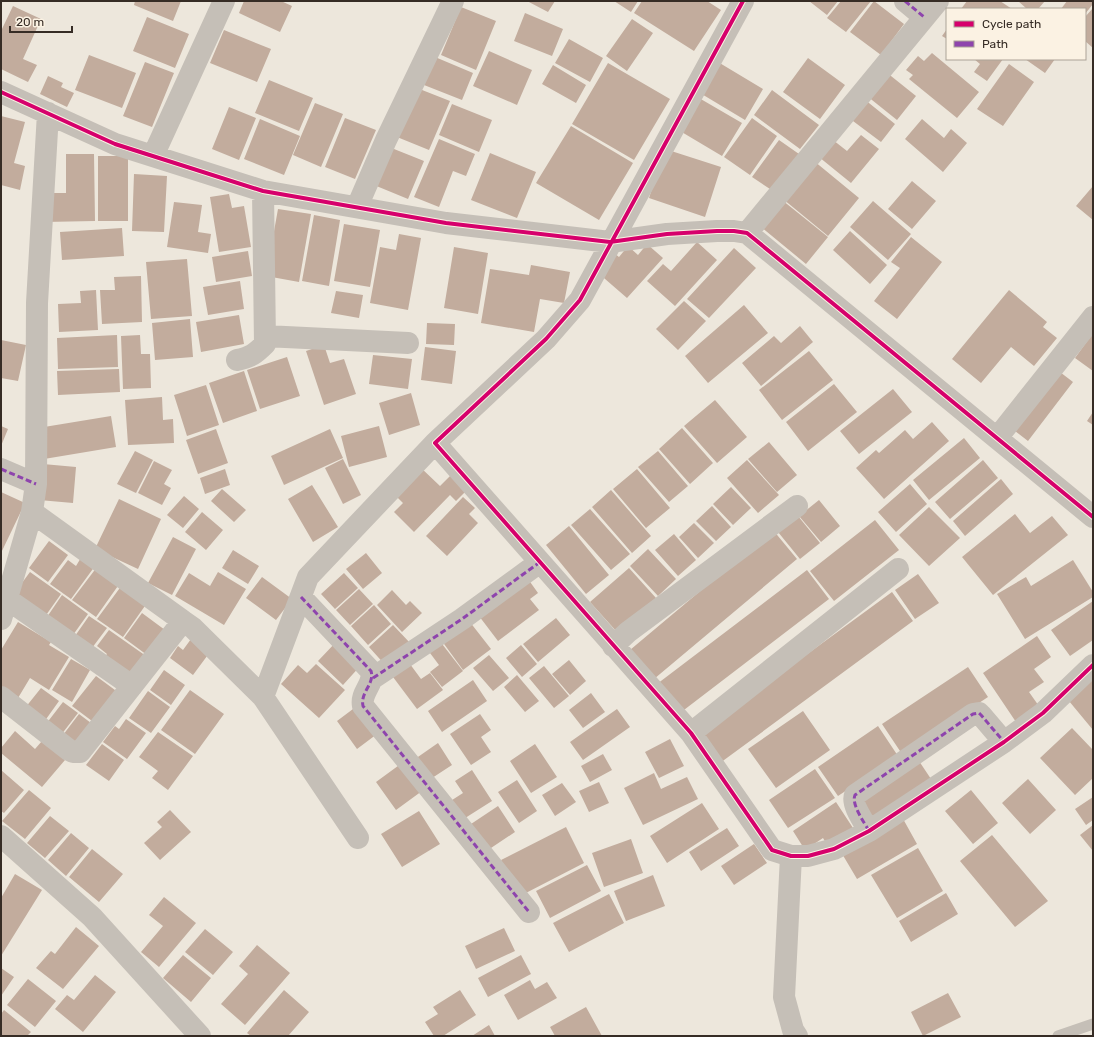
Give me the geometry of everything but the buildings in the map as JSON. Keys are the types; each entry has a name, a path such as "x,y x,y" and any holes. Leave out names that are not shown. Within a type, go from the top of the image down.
{"street":[{"path":"153,156 224,1"},
{"path":"357,207 386,140 453,1"},
{"path":"263,697 308,577 435,443 551,333 580,300 610,242 744,1"},
{"path":"905,1 924,17"},
{"path":"747,233 938,1"},
{"path":"1,92 115,144 263,191 446,223 610,242 667,234 716,231 747,233 1093,517"},
{"path":"1,620 7,598 7,574 32,512 36,484 37,303 48,113"},
{"path":"237,360 256,353 265,344 263,191"},
{"path":"997,438 1093,317"},
{"path":"265,336 408,343"},
{"path":"435,443 691,733 772,850 791,856 808,856 834,849 842,843 868,831 1004,742 1043,713 1093,665"},
{"path":"1,469 36,484"},
{"path":"613,646 628,632 797,506"},
{"path":"32,512 193,628 263,697 358,838"},
{"path":"372,678 462,619 540,562"},
{"path":"691,733 898,569"},
{"path":"7,598 132,686"},
{"path":"301,598 372,671 372,678 362,698 363,706 529,912"},
{"path":"1,697 69,750 73,752 80,752 182,621"},
{"path":"868,831 854,804 855,795 973,714 981,715 1004,742"},
{"path":"1,836 92,917 200,1036"},
{"path":"791,856 784,997 792,1030 797,1036"}],"lane":[{"path":"1058,1036 1093,1024"}],"marked path":[{"path":"905,1 924,17"},
{"path":"1,469 36,484"},
{"path":"373,678 462,619 540,562"},
{"path":"301,597 371,671 372,676 364,696 363,706 529,912"},
{"path":"869,831 856,808 854,799 855,795 973,714 979,713 1004,742"}],"cycle path":[{"path":"743,1 580,300 546,339 435,443 691,733 772,850 791,856 808,856 834,849 869,831 1004,742 1043,713 1093,665"},
{"path":"1,92 115,144 263,191 446,223 610,242 667,234 717,231 747,233 1093,517"}]}
